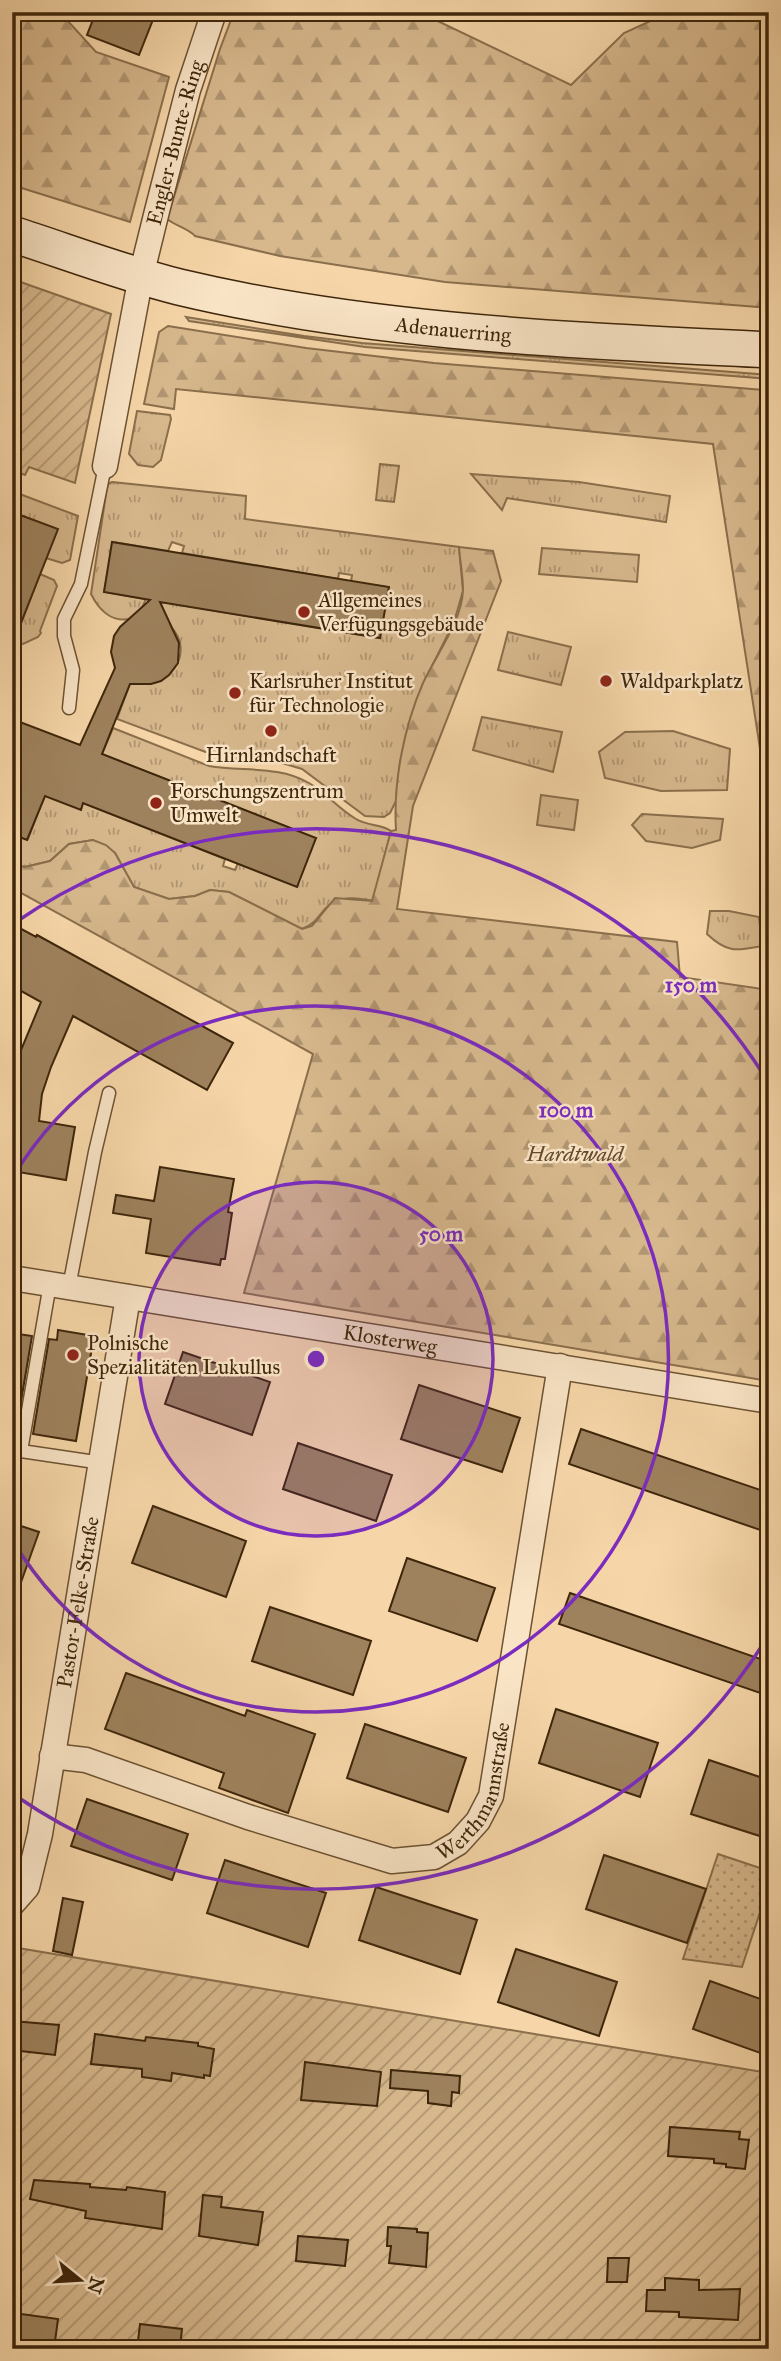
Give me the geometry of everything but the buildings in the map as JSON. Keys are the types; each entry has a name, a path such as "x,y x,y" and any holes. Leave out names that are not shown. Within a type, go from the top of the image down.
{"main road":[{"name":"Adenauerring","path":"12,234 179,287 376,323 769,350"}],"street":[{"name":"Engler-Bunte-Ring","path":"141,276 188,90 214,12"},
{"path":"104,466 141,276"},
{"name":"Klosterweg","path":"12,1278 769,1401"},
{"name":"Pastor-Felke-Straße","path":"12,1904 21,1896 30,1878 128,1297"},
{"name":"Werthmannstraße","path":"52,1756 86,1760 248,1817 392,1861 434,1857 458,1843 478,1821 491,1796 560,1366"}],"lane":[{"path":"69,708 73,670 64,636 64,619 81,584 104,466"},
{"path":"102,1463 21,1451 109,1093"}],"green space":[{"path":"12,12 51,12 67,20 96,52 169,77 130,222 12,185"},
{"path":"234,12 419,12 571,85 624,33 670,12 769,12 769,308 445,282 280,256 195,236 167,219"},
{"path":"12,279 111,314 75,483 29,467 25,475 12,470"},
{"path":"186,317 362,343 769,375 769,379 365,347 189,321"},
{"path":"168,326 306,348 434,363 764,390 769,564 769,781 765,781 713,444 176,389 174,409 144,404 159,332"},
{"path":"137,411 170,415 161,460 153,467 138,465 129,454"},
{"path":"380,464 399,466 394,502 376,500"},
{"path":"471,474 579,482 670,496 666,522 507,498 502,510"},
{"path":"112,482 246,496 245,519 459,547 463,591 454,622 423,684 400,762 396,801 390,813 384,817 365,816 302,769 275,761 227,760 117,719 131,681 156,682 174,669 179,659 181,648 178,637 170,626 156,617 162,602 380,638 388,587 351,582 352,575 339,573 338,579 182,553 184,546 172,542 168,551 113,542 104,592 146,599 138,617 116,619 99,607 91,594 106,494 108,484"},
{"path":"17,493 78,516 70,560 62,563 46,558 57,529 12,512 12,494"},
{"name":"Hardtwald","path":"459,547 493,551 501,581 413,806 397,909 677,942 680,977 769,990 769,1381 244,1293 313,1054 12,888 12,865 25,867 50,861 69,844 93,840 106,845 115,853 134,887 169,899 195,896 210,890 229,892 302,929 312,926 335,898 372,901 391,831 396,830 398,774 410,718 423,683 453,626 462,602"},
{"path":"542,548 639,555 637,582 539,574"},
{"path":"40,574 54,580 57,586 41,633 23,644 12,641 12,627 19,629"},
{"path":"508,632 571,647 561,685 498,670"},
{"path":"482,717 562,732 553,772 473,750"},
{"path":"113,728 209,766 272,771 297,777 315,787 356,819 391,831 373,901 353,898 340,900 329,905 312,924 302,929 229,892 210,890 195,896 169,899 134,887 115,853 93,840 69,844 50,861 25,867 12,865 12,834 28,839 47,789 80,809 83,803 225,859 223,866 235,870 238,863 315,838 102,754"},
{"path":"673,731 730,749 727,790 661,791 605,778 599,752 625,732"},
{"path":"541,795 578,800 574,830 537,825"},
{"path":"642,814 723,819 720,840 692,848 646,841 632,825"},
{"path":"710,911 729,911 759,917 762,946 732,949 720,945 707,934"},
{"path":"718,1854 769,1871 769,1885 742,1967 683,1959"},
{"path":"12,1947 769,2073 769,2349 12,2349"}],"place":[{"name":"Allgemeines Verfügungsgebäude","path":"304,612"},
{"name":"Waldparkplatz","path":"606,681"},
{"name":"Karlsruher Institut für Technologie","path":"235,693"},
{"name":"Hirnlandschaft","path":"271,731"},
{"name":"Forschungszentrum Umwelt","path":"156,803"},
{"name":"Polnische Spezialitäten Lukullus","path":"73,1355"}]}
